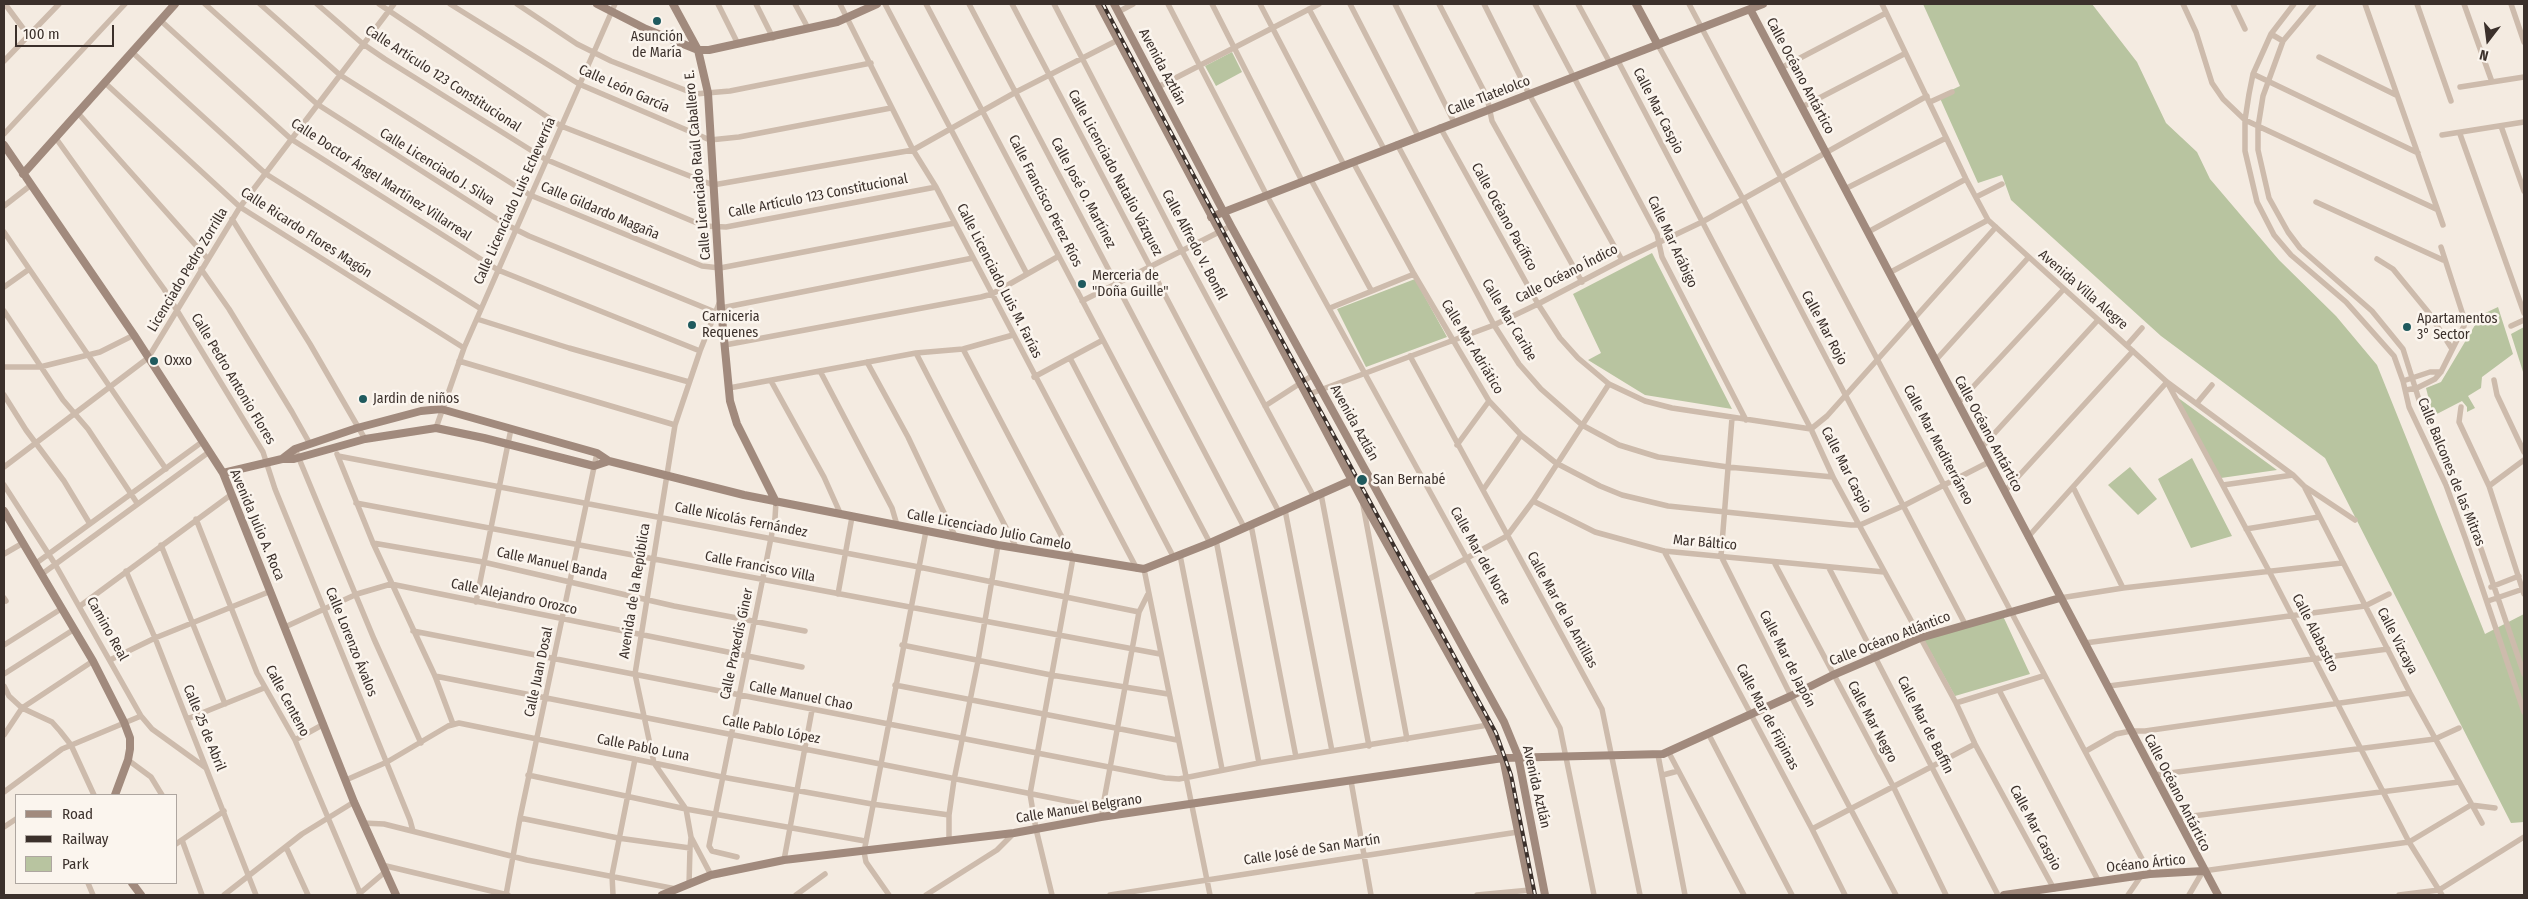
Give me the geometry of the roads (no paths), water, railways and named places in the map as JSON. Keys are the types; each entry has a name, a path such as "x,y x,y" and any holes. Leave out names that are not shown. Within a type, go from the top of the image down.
{"street":[{"path":"6,4 28,35"},
{"path":"4,134 125,4"},
{"name":"Calle Licenciado J. Silva","path":"205,4 317,104 514,230 719,307"},
{"name":"Calle Gildardo Magaña","path":"260,4 340,75 530,195 690,262 720,268 955,223"},
{"name":"Calle Artículo 123 Constitucional","path":"317,4 363,44 546,160 688,220 718,228 936,187"},
{"path":"378,4 561,126 713,185 913,150 1016,92 1118,40"},
{"name":"Licenciado Pedro Zorrilla","path":"148,358 240,207 394,4"},
{"name":"Calle León García","path":"450,4 579,84 710,140 739,137 891,108"},
{"path":"517,4 577,44 611,61 695,94 738,90 871,64"},
{"path":"597,4 646,30 698,50 722,49 738,44 773,38 848,18 877,4"},
{"name":"Calle Licenciado Luis Echeverría","path":"436,428 458,361 615,4"},
{"name":"Calle Licenciado Raúl Caballero E.","path":"673,4 698,50 708,94 713,185 718,228 719,307 725,345 730,401 737,424 776,502"},
{"path":"718,4 738,44"},
{"path":"756,4 773,38"},
{"path":"795,4 808,28"},
{"name":"Calle Licenciado Luis M. Farías","path":"840,4 913,150 936,187 1034,377 1140,569 1148,594 1184,778 1210,895"},
{"path":"885,4 952,128 1027,274"},
{"name":"Calle Francisco Pérez Ríos","path":"926,4 984,110 1082,301 1213,542 1259,763"},
{"name":"Calle José O. Martínez","path":"969,4 1248,526 1296,757"},
{"name":"Calle Licenciado Natalio Vázquez","path":"1012,4 1150,267 1282,511 1332,751"},
{"name":"Calle Alfredo V. Bonfil","path":"1054,4 1265,406 1318,496 1369,746"},
{"name":"Avenida Aztlán","path":"1099,4 1363,501 1488,725 1503,758 1530,893"},
{"name":"Avenida Aztlán","path":"1114,4 1231,226 1504,722 1518,756 1545,895"},
{"path":"1118,12 1133,4"},
{"name":"Calle Mar del Norte","path":"1168,4 1266,194 1555,720 1566,756 1594,895"},
{"path":"1212,4 1302,182"},
{"path":"1260,4 1344,165"},
{"path":"1158,87 1319,4"},
{"path":"1350,4 1418,136"},
{"path":"1395,4 1454,122"},
{"path":"1439,4 1487,97 1492,121 1582,282"},
{"path":"1484,4 1529,94 1622,260"},
{"name":"Calle Mar Arábigo","path":"1535,4 1660,242 1662,257 1746,420"},
{"name":"Calle Mar Caspio","path":"1578,4 1614,62 1702,222 1811,429 1833,477 1956,703 1975,744 2054,889"},
{"path":"1636,4 1658,46"},
{"name":"Calle Mar Mediterráneo","path":"1689,4 1782,176 2150,874"},
{"name":"Calle Tlatelolco","path":"1211,217 1440,127 1490,110 1573,76 1702,29 1749,6 1762,4"},
{"name":"Avenida Villa Alegre","path":"1882,4 1904,54 1988,220 2167,382 2293,475 2304,486 2355,520"},
{"path":"2183,4 2196,32 2212,83 2223,99 2245,120 2436,209"},
{"path":"2233,4 2245,29"},
{"name":"Calle Balcones de las Mitras","path":"2294,4 2271,34 2253,74 2245,120 2245,151 2257,202 2274,235 2291,255 2346,302 2387,346 2398,365 2409,407 2446,485 2484,588 2524,712"},
{"path":"2365,4 2443,225"},
{"path":"2417,4 2451,101"},
{"path":"2464,4 2492,82"},
{"path":"2511,4 2524,42"},
{"path":"4,61 56,5"},
{"path":"23,174 172,5"},
{"name":"Calle Balcones de las Mitras","path":"2311,5 2283,41 2267,80 2258,127 2258,150 2269,198 2288,232 2300,248 2340,281 2392,333 2404,350 2417,388 2420,404 2438,441 2477,536 2496,599 2524,674"},
{"name":"Calle Océano Antártico","path":"1749,6 2060,598 2109,686 2203,871 2218,895"},
{"path":"1309,9 1384,149"},
{"path":"1781,68 1886,13"},
{"name":"Calle Doctor Ángel Martínez Villarreal","path":"160,20 292,139 498,270 700,351"},
{"path":"2271,34 2283,41"},
{"name":"Calle Mar Rojo","path":"1658,46 1743,199 1965,624"},
{"path":"132,52 266,174 481,309"},
{"path":"1802,107 1904,54"},
{"path":"2319,57 2396,95"},
{"path":"2253,74 2418,153"},
{"path":"2460,86 2524,77"},
{"name":"Calle Ricardo Flores Magón","path":"104,82 240,207 464,348"},
{"name":"Calle Océano Índico","path":"1307,395 1452,339 1494,325 1702,222 1826,151 1928,99 1952,92"},
{"path":"76,112 208,259"},
{"path":"2442,135 2460,134 2524,122"},
{"path":"2501,126 2524,190"},
{"name":"Calle Océano Pacífico","path":"1440,127 1538,304 1560,338 1578,358 1609,384 1645,401 1732,418 1811,429"},
{"path":"2460,134 2524,313"},
{"name":"Calle Pedro Antonio Flores","path":"55,137 177,310 259,444 266,462"},
{"path":"1846,189 1946,138"},
{"name":"Calle Mar Caribe","path":"1397,144 1494,325 1519,364 1535,383 1582,424 1619,444 1639,452 1686,462 1833,477"},
{"name":"Avenida Julio A. Roca","path":"4,146 134,335 223,474 271,590 354,802 396,895"},
{"path":"2245,151 2258,150"},
{"name":"Calle Mar Adriático","path":"1353,162 1414,274 1489,401 1521,435 1556,463 1622,495 1668,506 1724,514 1860,525"},
{"path":"1310,178 1370,290"},
{"path":"1868,232 1966,179"},
{"path":"1976,197 2002,184"},
{"path":"4,206 31,185"},
{"path":"2257,202 2269,198"},
{"path":"2316,202 2443,260"},
{"path":"232,219 310,344 365,439"},
{"path":"1889,273 1988,220"},
{"path":"1082,301 1231,226"},
{"path":"1811,429 1827,416 1878,360 1912,318 1996,226"},
{"path":"4,232 28,270 89,355 166,469"},
{"path":"2406,390 2417,388 2441,372 2462,332 2464,321 2443,260 2441,247"},
{"path":"2291,255 2300,248"},
{"path":"725,345 992,294 1059,256"},
{"path":"719,307 973,258"},
{"path":"1935,361 2028,258"},
{"path":"2377,259 2393,269 2429,314 2452,349"},
{"path":"202,269 229,309 310,444"},
{"path":"4,287 28,270"},
{"path":"1330,308 1370,290 1414,274"},
{"path":"1958,403 2064,289"},
{"name":"Calle Licenciado Raúl Caballero E.","path":"666,474 675,425 700,351 719,307"},
{"path":"4,311 40,367 88,429 137,503"},
{"path":"476,319 689,382"},
{"path":"1981,448 2098,320"},
{"path":"2511,326 2524,320"},
{"path":"2127,345 2142,328"},
{"path":"4,367 40,367 89,355 109,348 134,335"},
{"path":"729,388 916,353 963,350 1013,335"},
{"path":"1034,377 1103,340"},
{"path":"963,350 1073,558 1030,794 1036,829 1052,895"},
{"path":"2005,491 2133,351"},
{"path":"916,353 1016,547"},
{"name":"Calle Mar de la Antillas","path":"1410,356 1602,709 1614,756 1640,895"},
{"path":"4,467 148,358"},
{"path":"1070,358 1177,556 1222,770"},
{"path":"458,361 675,425"},
{"path":"866,362 912,445 955,536"},
{"path":"820,371 892,508 897,525"},
{"path":"2403,381 2430,372 2441,372"},
{"path":"1265,406 1313,375"},
{"path":"2494,380 2496,395 2524,452"},
{"path":"772,381 824,477 841,514"},
{"path":"2028,536 2167,382"},
{"name":"Calle Alabastro","path":"2167,382 2269,571 2409,842 2441,893"},
{"path":"1427,580 1507,536 1533,501 1609,384"},
{"path":"2197,403 2212,385"},
{"path":"4,395 64,481 90,524"},
{"path":"1457,445 1489,401"},
{"path":"2409,407 2420,404"},
{"path":"2461,407 2459,422 2489,486 2523,592 2488,601"},
{"path":"282,459 295,449 358,428 421,411 441,410"},
{"name":"Calle Licenciado Julio Camelo","path":"441,410 597,454 609,461 776,502 998,545 1140,569 1213,542 1352,480"},
{"path":"1721,556 1732,418"},
{"path":"223,474 266,462 300,457 365,439 436,428 594,466 609,461"},
{"path":"476,602 511,429"},
{"path":"1483,490 1521,435"},
{"path":"35,564 202,442"},
{"path":"334,448 373,543 435,676 454,724 387,762 346,780"},
{"path":"295,449 421,743"},
{"path":"42,574 209,452"},
{"name":"Calle Juan Dosal","path":"507,895 512,856 528,775 563,620 597,454"},
{"name":"Calle Nicolás Fernández","path":"338,456 992,581 1139,612"},
{"path":"2489,486 2524,460"},
{"name":"Calle Lorenzo Ávalos","path":"266,462 323,610 387,762 413,831"},
{"path":"1860,525 1903,506 1989,462"},
{"name":"Avenida de la República","path":"666,474 635,674 654,763 686,809 691,837 711,875"},
{"path":"2222,484 2293,475"},
{"name":"Camino Real","path":"4,485 80,606 141,716 152,729 206,768"},
{"name":"Calle Vizcaya","path":"2304,486 2410,693 2482,822"},
{"path":"2073,487 2123,588"},
{"path":"80,606 160,545 232,494"},
{"path":"1363,501 1407,739"},
{"name":"Mar Báltico","path":"1533,501 1595,532 1664,552 1884,572"},
{"name":"Calle Francisco Villa","path":"356,502 1160,654"},
{"name":"Calle Praxedis Giner","path":"737,857 711,850 709,846 746,655 771,539 776,502"},
{"name":"Camino Real","path":"4,511 93,661 124,722 130,738 128,760 115,794"},
{"path":"838,594 852,517"},
{"path":"2246,529 2319,517"},
{"name":"Calle Centeno","path":"196,519 264,688 295,740 359,894"},
{"path":"889,895 866,862 864,852 865,841 881,766 894,685 926,531"},
{"path":"2466,540 2477,536"},
{"path":"4,554 23,543"},
{"name":"Calle Manuel Banda","path":"373,543 484,562 571,580 646,599 805,631"},
{"path":"160,545 225,704"},
{"path":"949,840 949,815 954,780 986,620 998,545"},
{"name":"Calle Mar de Fiipinas","path":"1664,552 1752,714 1845,895"},
{"name":"Calle Mar de Japón","path":"1721,556 1791,696 1896,895"},
{"name":"Calle Mar Negro","path":"1774,562 1892,786 1946,895"},
{"name":"Calle Océano Atlántico","path":"1503,758 1518,756 1658,755 1669,753 1876,656 1920,638 1965,624 2060,598 2123,588 2342,563"},
{"name":"Calle Mar de Baffin","path":"1828,568 1876,656 1998,895"},
{"name":"Calle 25 de Abril","path":"126,571 155,638 256,895"},
{"path":"2484,588 2519,576"},
{"name":"Calle Alejandro Orozco","path":"285,627 357,594 391,584 802,667"},
{"path":"110,660 155,638 271,590"},
{"path":"1101,817 1139,612 1148,594"},
{"path":"2085,643 2365,606 2389,594"},
{"path":"4,645 61,609"},
{"path":"4,674 73,630"},
{"name":"Calle Manuel Chao","path":"413,631 887,726 1165,778 1184,778 1259,763 1488,725"},
{"path":"902,645 1051,675 1168,694"},
{"path":"2109,686 2388,649"},
{"path":"4,735 22,708 93,661"},
{"name":"Calle Pablo López","path":"435,676 881,766 1103,808"},
{"path":"1956,703 2044,676"},
{"path":"894,685 1177,740"},
{"path":"4,686 6,698 52,722 71,745 94,794"},
{"path":"187,719 264,688"},
{"path":"1999,690 2100,882"},
{"path":"2086,751 2116,734 2131,731 2410,693"},
{"path":"784,860 812,710"},
{"path":"4,792 71,745 141,716"},
{"path":"295,740 324,724"},
{"name":"Calle Pablo Luna","path":"454,724 469,725 796,791 949,815"},
{"path":"2154,775 2435,739 2459,728"},
{"path":"1709,735 1792,895"},
{"path":"1812,829 1850,807 1975,744"},
{"path":"1669,753 1744,895"},
{"path":"1658,755 1686,895"},
{"name":"Calle Manuel Belgrano","path":"662,895 711,875 784,860 1014,833 1101,817 1503,758"},
{"path":"613,895 612,875 635,759"},
{"path":"128,760 151,777 161,794"},
{"path":"1663,775 1678,770"},
{"path":"528,775 686,809 865,841"},
{"path":"1351,781 1371,895"},
{"path":"2177,818 2459,782"},
{"path":"224,895 286,847 328,817 354,802"},
{"path":"2409,842 2471,805 2495,808"},
{"path":"202,895 179,842 224,812"},
{"path":"520,818 618,838 690,848"},
{"path":"4,827 15,820"},
{"path":"363,823 372,822 512,856 678,890"},
{"name":"Calle José de San Martín","path":"1110,895 1364,854 1518,832"},
{"path":"926,895 997,850 1014,833"},
{"path":"2399,895 2441,893 2524,836"},
{"path":"689,885 691,837"},
{"name":"Océano Ártico","path":"2004,895 2042,893 2054,889 2150,874 2203,871 2409,842"},
{"path":"286,847 308,895"},
{"path":"359,894 384,869 507,895"},
{"path":"2189,895 2203,871"},
{"path":"796,895 825,874"},
{"path":"2128,895 2141,876"},
{"path":"133,884 141,895"},
{"path":"1477,895 1530,893"}],"railway":[{"path":"1103,4 1242,267 1496,733 1511,775 1535,895"}],"place":[{"name":"Asunción de María","path":"657,21"},
{"name":"Merceria de \"Doña Guille\"","path":"1082,284"},
{"name":"Carniceria Requenes","path":"692,325"},
{"name":"Apartamentos 3° Sector","path":"2407,327"},
{"name":"Oxxo","path":"154,361"},
{"name":"Jardin de niños","path":"363,399"},
{"name":"San Bernabé","path":"1362,480"}]}
